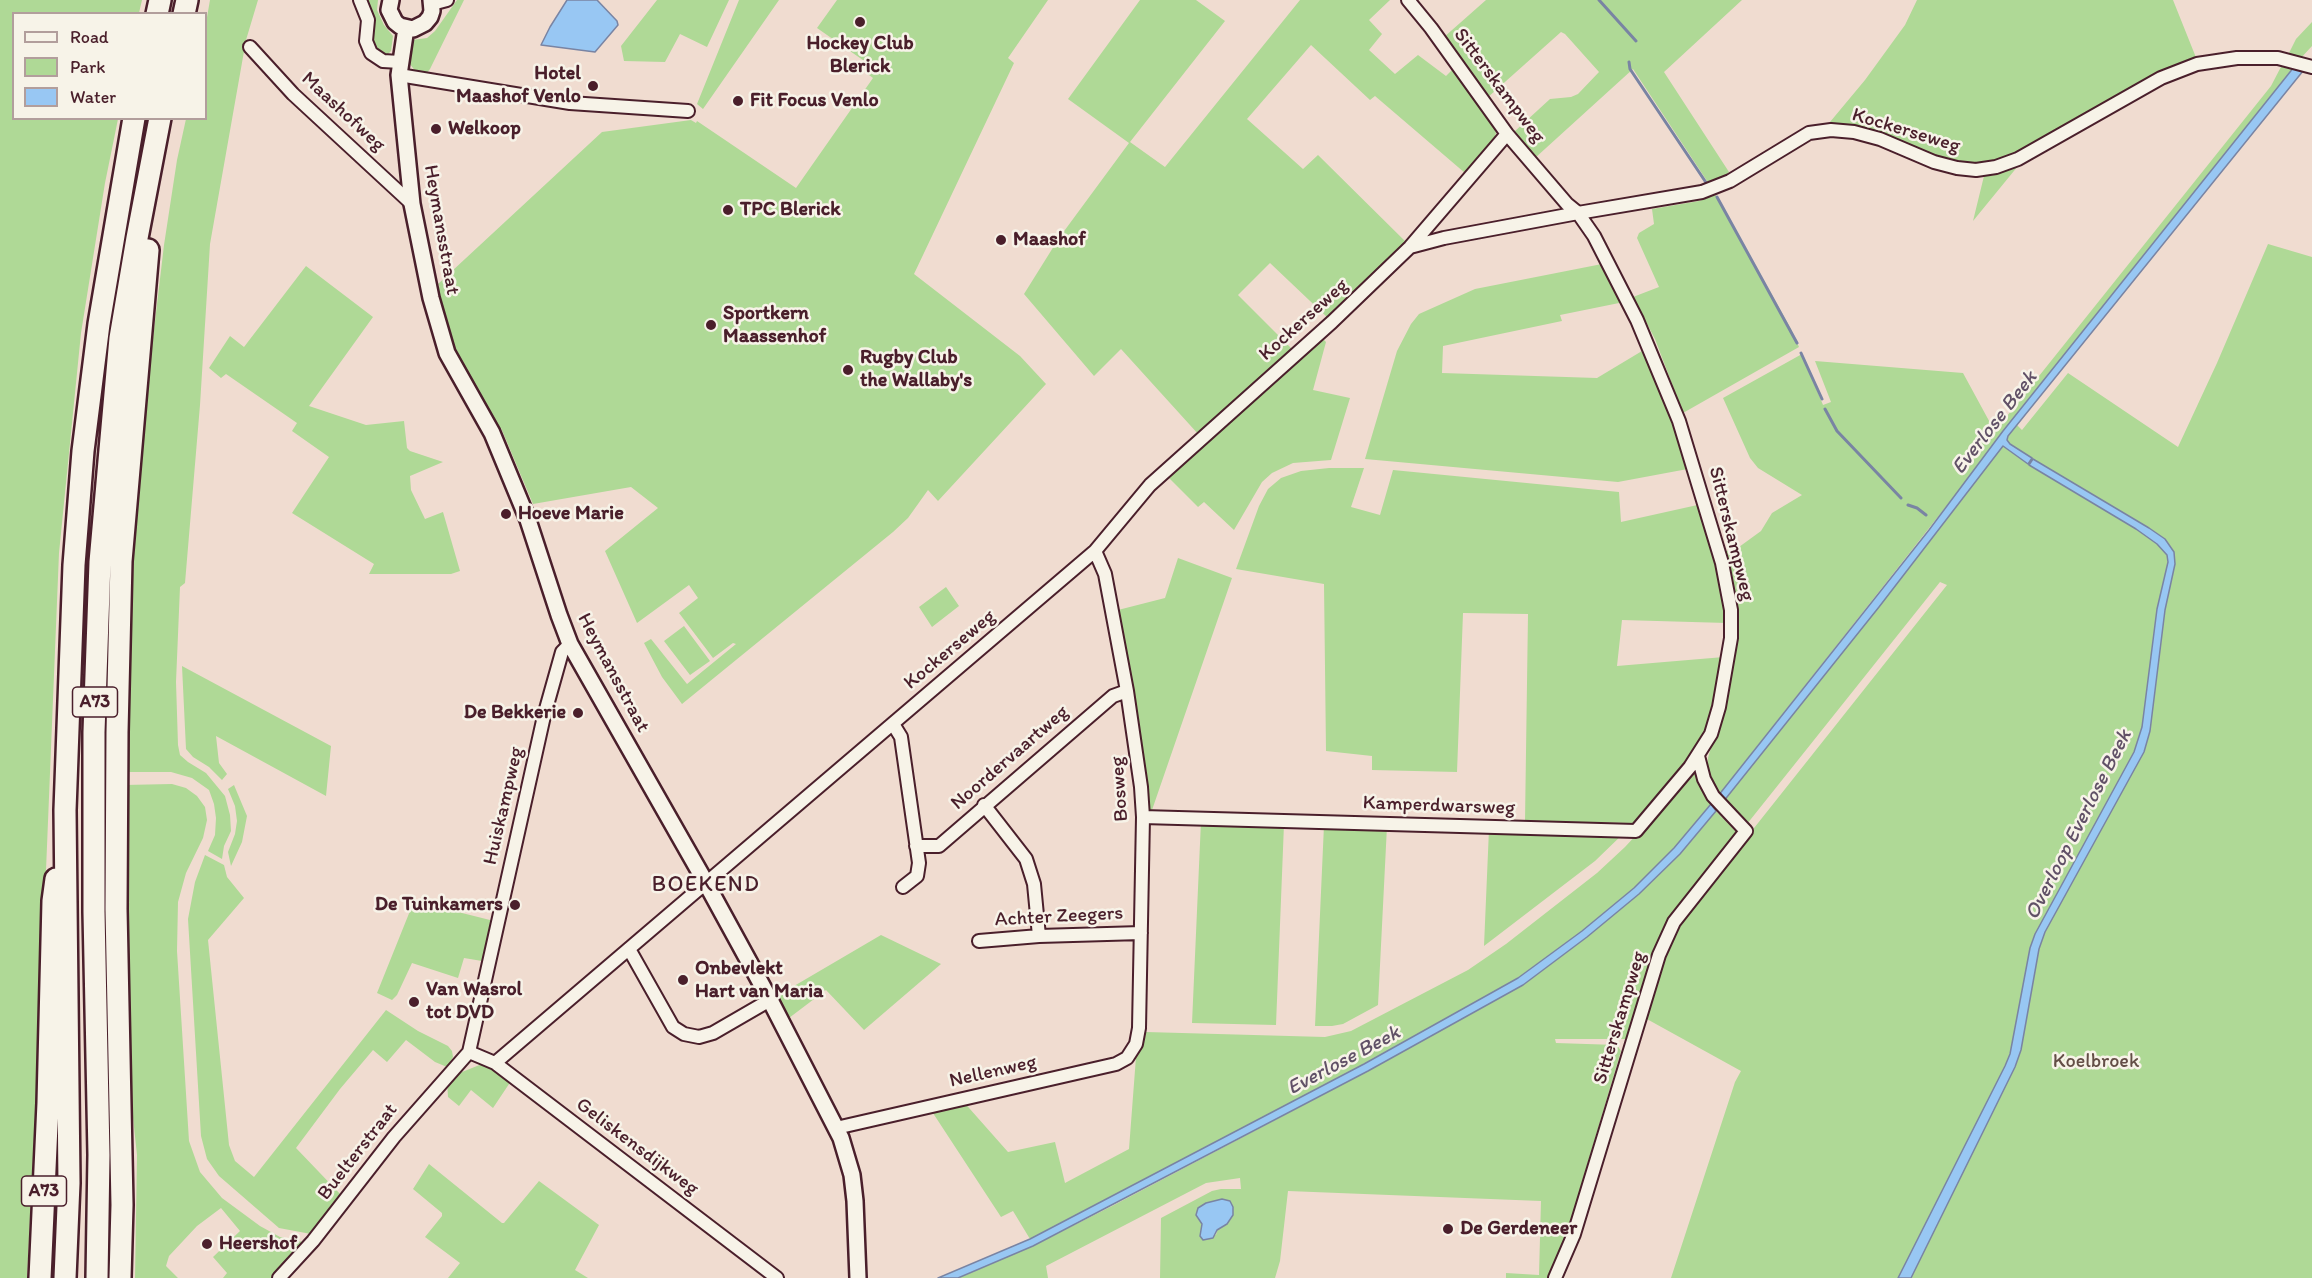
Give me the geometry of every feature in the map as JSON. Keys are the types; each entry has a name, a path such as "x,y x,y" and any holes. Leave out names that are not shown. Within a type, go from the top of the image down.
{"highway":[{"name":"A73","path":"65,1278 69,1183 65,810 74,565 84,451 99,324 134,120"},
{"name":"A73","path":"97,1278 99,1155 94,912 94,744 100,562 120,338 159,124"},
{"name":"A73","path":"120,1278 122,1205 116,850 121,561 159,124"},
{"name":"A73","path":"40,1278 48,1103 53,901 65,810"}],"street":[{"path":"360,0 368,20 366,41 371,53 399,68 570,103 688,111"},
{"path":"391,0 389,10 391,16 400,26 413,29 425,23 436,1"},
{"name":"Sitterskampweg","path":"1408,0 1431,28 1507,135 1567,204 1578,213 1594,236 1637,320 1679,422 1722,563 1731,610 1731,638 1719,707 1711,734 1698,756 1704,779 1713,796 1746,831 1674,922 1659,955 1574,1234 1555,1278"},
{"name":"Heymansstraat","path":"406,28 399,68 412,204 431,298 447,353 496,444 528,520 570,644 706,883 770,1000 841,1138 852,1174 858,1278"},
{"name":"Maashofweg","path":"250,47 293,94 412,204"},
{"name":"Kockerseweg","path":"1410,247 1444,238 1702,192 1730,181 1809,134 1831,130 1854,132 1880,139 1934,162 1957,168 1976,170 1996,167 2018,159 2160,78 2197,64 2237,58 2278,58 2312,67"},
{"name":"Kockerseweg","path":"495,1063 1095,551 1150,485 1332,322 1410,247 1507,135"},
{"name":"Bosweg","path":"1095,551 1105,574 1138,759 1143,817 1139,1028"},
{"name":"Huiskampweg","path":"469,1052 544,716 562,652 570,644"},
{"name":"Noordervaartweg","path":"916,846 939,846 1113,696 1127,691"},
{"path":"893,724 901,737 919,863 917,876 903,888"},
{"name":"Kamperdwarsweg","path":"1143,817 1636,831 1698,756"},
{"path":"984,805 1026,859 1034,884 1039,936"},
{"name":"Achter Zeegers","path":"979,941 1039,936 1141,933"},
{"path":"629,949 673,1027 684,1034 699,1037 713,1033 770,1000"},
{"name":"Nellenweg","path":"836,1128 1116,1064 1127,1058 1136,1044 1139,1028"},
{"name":"Geliskensdijkweg","path":"469,1052 495,1063 777,1278"},
{"name":"Buelterstraat","path":"279,1278 313,1241 401,1128 469,1052"}],"green space":[{"path":"0,0 142,0 139,12 12,12 12,120 118,120 105,183 81,333 59,553 27,1278 0,1278"},
{"path":"210,0 258,0 246,40 210,244 200,405 185,583 180,587 176,682 180,755 206,773 225,796 230,815 231,831 224,846 222,859 208,851 215,835 216,818 209,790 192,778 171,772 124,772 138,465 164,245 177,160 186,120 207,120 207,17"},
{"path":"364,0 378,0 377,10 384,25 393,36 391,51 388,54 380,55 370,41"},
{"path":"457,0 464,0 430,69 426,74 416,72 406,59 412,40 427,38 435,31"},
{"path":"657,0 729,0 707,47 680,34 665,62 624,61 621,46"},
{"path":"739,0 779,0 703,109 697,104"},
{"name":"Sportkern Maassenhof","path":"837,0 1048,0 1008,58 1014,63 914,274 1020,356 1046,384 938,501 928,490 908,518 893,532 682,704 662,677 644,643 651,639 687,684 736,644 733,643 713,658 679,613 698,598 689,585 637,623 605,551 658,508 631,487 533,504 501,428 498,430 450,338 436,284 440,287 438,284 602,132 691,120 696,123 697,121 796,188 873,78 865,72 870,65 817,28"},
{"path":"1140,0 1196,0 1225,21 1130,142 1165,167 1300,0 1390,0 1369,20 1382,34 1369,50 1395,74 1418,55 1446,76 1454,68 1491,119 1496,133 1494,141 1465,173 1375,96 1370,100 1311,45 1247,119 1303,169 1318,155 1408,244 1329,319 1270,263 1238,295 1294,351 1199,435 1121,349 1094,376 1024,294 1059,238 1129,143 1068,99"},
{"path":"1486,0 1742,0 1664,72 1729,172 1711,187 1633,69 1535,158 1514,132 1550,99 1578,94 1599,72 1561,32 1487,98 1443,38"},
{"path":"1917,0 2173,0 2197,60 2159,72 2006,160 1979,166 1959,165 1878,134 1830,122 1865,80 1905,25"},
{"path":"2312,22 2312,46 2300,59 2288,55 2296,39"},
{"name":"Koelbroek","path":"2283,63 2294,67 2017,425 2022,430 2068,373 2178,447 2268,244 2312,257 2312,1278 1671,1278 1735,1082 1741,1071 1645,1018 1661,962 1681,920 1947,585 1940,582 1747,824 1723,802 1968,492 1963,485 1718,796 1707,772 1708,758 1726,695 1736,625 1736,599 1724,552 1739,547 1761,531 1772,513 1802,495 1758,468 1750,458 1723,398 1802,354 1823,405 1831,402 1815,361 1963,373 1994,430 2271,86"},
{"path":"2018,166 1973,221 1984,176 1995,175"},
{"path":"1716,195 1799,347 1683,413 1655,339 1633,297 1659,287 1637,238 1639,233 1654,224 1652,209 1699,201"},
{"path":"1602,264 1624,302 1560,315 1562,321 1443,346 1442,373 1597,378 1647,348 1693,468 1618,482 1365,459 1397,351 1419,314 1475,289"},
{"path":"306,266 373,317 309,406 366,425 404,421 407,448 443,462 410,476 411,490 425,519 443,512 460,571 451,574 369,574 374,564 292,513 329,457 292,431 297,423 226,374 221,378 209,368 230,336 244,347"},
{"path":"1322,338 1326,342 1313,390 1350,398 1331,460 1293,463 1272,473 1262,482 1234,530 1204,502 1198,507 1167,476"},
{"path":"1364,468 1351,507 1380,515 1393,470 1619,492 1621,522 1702,504 1726,604 1727,623 1622,620 1617,666 1724,657 1703,739 1681,770 1638,820 1632,823 1525,821 1528,614 1463,613 1457,772 1372,770 1372,756 1326,751 1324,584 1236,569 1259,506 1268,489 1281,478 1301,471"},
{"path":"1178,558 1232,578 1152,810 1149,810 1147,777 1118,610 1165,598"},
{"path":"946,587 959,606 932,627 919,607"},
{"path":"684,626 710,661 690,675 664,641"},
{"path":"182,666 331,746 326,796 216,736 219,763 227,774 222,780 209,767 193,757 186,749"},
{"path":"1697,769 1703,789 1711,804 1674,848 1634,888 1582,931 1518,978 1364,1064 1030,1239 1013,1211 1001,1217 929,1107 962,1100 1008,1152 1055,1142 1065,1183 1129,1149 1136,1057 1143,1047 1146,1032 1325,1037 1351,1031 1468,970 1506,944 1597,873 1625,847"},
{"path":"172,784 186,788 197,796 205,807 207,820 203,838 186,873 178,902 177,951 189,1141 200,1172 222,1198 260,1226 280,1237 303,1242 272,1278 223,1278 227,1273 213,1257 240,1231 221,1208 197,1226 169,1256 166,1266 178,1278 135,1278 137,1155 131,1099 124,785"},
{"path":"234,785 247,816 242,842 231,866 228,852 237,821 235,806 228,789"},
{"path":"1716,811 1738,834 1677,910 1632,1032 1625,1039 1555,1039 1556,1043 1617,1045 1621,1051 1559,1258 1548,1278 1506,1278 1506,1273 1539,1275 1541,1201 1288,1191 1280,1261 1275,1278 1160,1278 1161,1218 1212,1191 1241,1189 1240,1178 1206,1183 1046,1266 1048,1278 958,1278 1033,1246 1114,1205 1368,1071 1523,985 1639,894 1680,854","holes":["1222,1199 1230,1201 1227,1224 1217,1230 1216,1235 1202,1228 1206,1203"]},
{"path":"1201,821 1284,824 1276,1025 1192,1023"},
{"path":"1324,825 1387,826 1378,1005 1343,1024 1315,1026"},
{"path":"1489,829 1625,832 1595,861 1484,946"},
{"path":"205,855 224,865 227,877 244,898 208,940 229,1145 235,1161 254,1177 386,1010 418,1031 448,1046 452,1051 453,1057 447,1067 435,1062 406,1040 387,1062 373,1050 340,1089 296,1148 342,1196 311,1234 279,1228 219,1176 207,1159 201,1136 188,919 195,882"},
{"path":"414,901 494,921 488,948 482,961 464,958 458,978 412,963 397,995 392,1000 377,993"},
{"path":"881,935 941,964 864,1030 826,990 789,1018 777,996"},
{"path":"482,1064 488,1065 511,1081 493,1108 471,1090 459,1106 448,1097 447,1081"},
{"path":"429,1164 502,1223 539,1181 599,1225 575,1270 588,1278 448,1278 460,1263 425,1237 442,1213 413,1189"}],"water":[{"path":"567,0 597,0 617,21 618,25 595,52 541,45"},
{"path":"2294,67 2303,71 2008,436 2007,440 2010,444 2032,458 2028,464 2003,446 1879,607 1723,802 1718,796 1929,530 2003,431"},
{"path":"2033,459 2149,528 2165,539 2174,552 2175,564 2165,610 2150,731 2144,752 2045,932 2039,949 2021,1050 2015,1067 1911,1278 1898,1278 2010,1054 2030,948 2035,934 2134,752 2142,727 2157,609 2168,562 2167,555 2157,544 2136,529 2029,465"},
{"path":"1711,804 1716,811 1680,854 1639,894 1523,985 1368,1071 1033,1246 958,1278 938,1278 1030,1239 1364,1064 1518,978 1582,931 1634,888 1674,848"},
{"path":"1222,1199 1230,1201 1233,1215 1227,1224 1217,1230 1213,1238 1203,1240 1200,1236 1202,1224 1196,1215 1198,1208 1206,1203"}],"waterway":[{"path":"1599,0 1636,41"},
{"path":"1629,62 1630,69 1707,184"},
{"path":"1717,197 1797,343"},
{"path":"1801,353 1822,399"},
{"path":"1825,409 1837,431 1901,498"},
{"path":"1908,505 1926,515"}],"place":[{"name":"Hockey Club Blerick","path":"860,22"},
{"name":"Hotel Maashof Venlo","path":"593,86"},
{"name":"Fit Focus Venlo","path":"738,101"},
{"name":"Welkoop","path":"436,129"},
{"name":"TPC Blerick","path":"728,210"},
{"name":"Maashof","path":"1001,240"},
{"name":"Sportkern Maassenhof","path":"711,325"},
{"name":"Rugby Club the Wallaby's","path":"848,370"},
{"name":"Hoeve Marie","path":"506,514"},
{"name":"De Bekkerie","path":"578,713"},
{"name":"De Tuinkamers","path":"515,905"},
{"name":"Onbevlekt Hart van Maria","path":"683,980"},
{"name":"Van Wasrol tot DVD","path":"414,1002"},
{"name":"De Gerdeneer","path":"1448,1229"},
{"name":"Heershof","path":"207,1244"}],"district":[{"name":"BOEKEND","path":"706,885"}],"water label":[{"name":"Everlose Beek","path":"1995,423"},
{"name":"Overloop Everlose Beek","path":"2079,825"},
{"name":"Everlose Beek","path":"1344,1061"}]}
